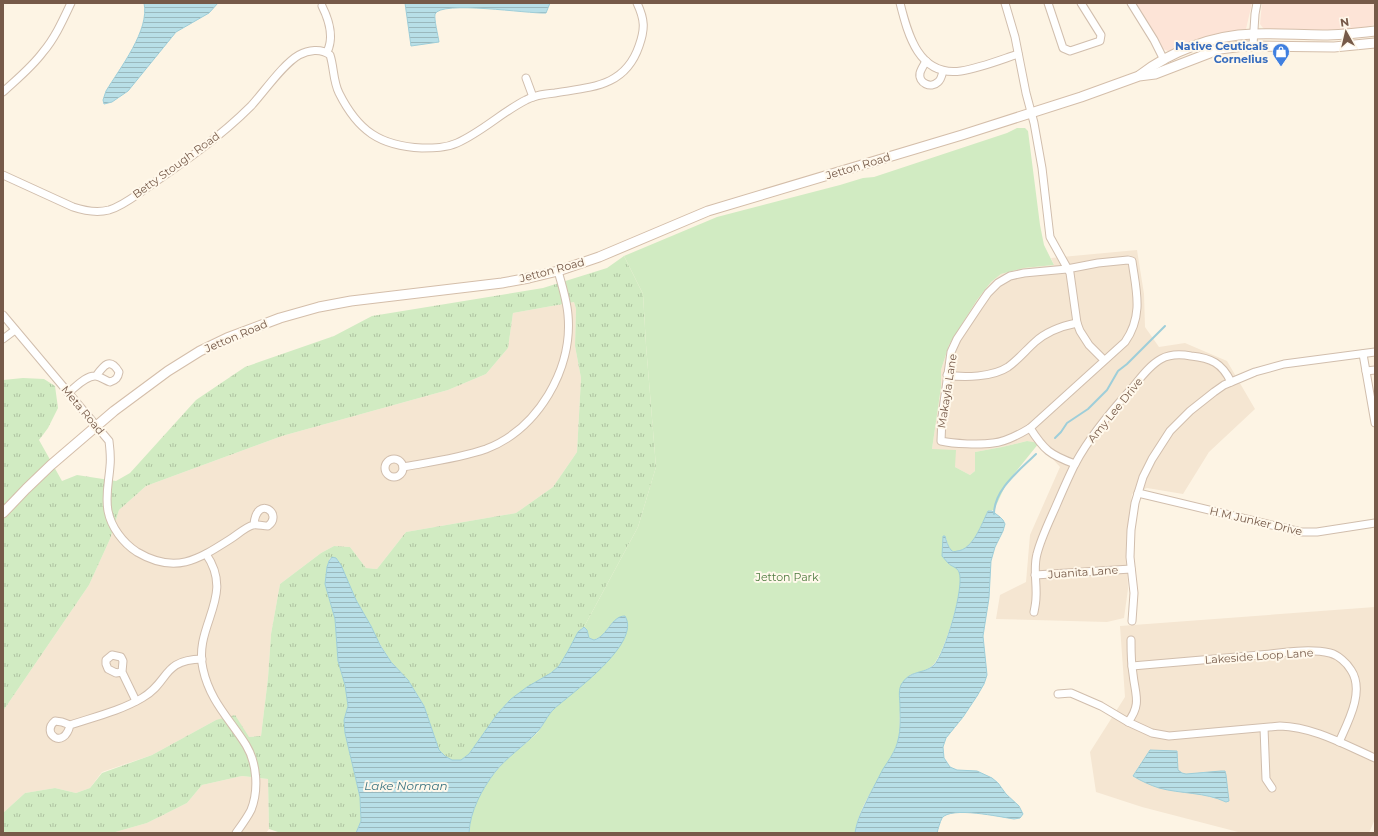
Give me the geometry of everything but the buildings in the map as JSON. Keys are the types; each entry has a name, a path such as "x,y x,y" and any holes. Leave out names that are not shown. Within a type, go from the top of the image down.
{"street":[{"path":"3,92 44,52 55,35 71,3"},
{"path":"322,6 328,19 330,41 327,52 330,55 336,86 354,117 372,134 385,141 399,146 433,148 450,146 466,139 505,113 533,97 597,85 611,81 624,72 634,59 644,28 643,19 637,3"},
{"path":"900,3 911,40 917,51 926,61 943,71 962,71 1018,54"},
{"path":"1005,3 1034,123 1042,168 1050,237 1070,273 1077,323 1083,338 1104,360"},
{"path":"1048,3 1063,48 1070,51 1100,41 1101,35 1081,3"},
{"path":"1131,3 1154,40 1164,60"},
{"path":"1253,45 1258,3"},
{"name":"Jetton Road","path":"1139,76 1152,66 1196,45 1223,37 1254,34 1323,35 1375,31"},
{"name":"Jetton Road","path":"3,513 51,465 140,390 182,362 227,338 280,318 305,310 351,301 502,283 558,271 599,257 708,211 1031,113 1139,76 1155,74 1220,49 1253,45 1334,47 1375,43"},
{"name":"Betty Stough Road","path":"3,175 84,210 99,212 111,210 155,182 221,133 247,109 295,57 300,54 320,50 327,52"},
{"path":"926,61 920,73 921,81 924,83 932,86 936,84 939,81 943,71"},
{"path":"526,78 533,97"},
{"name":"Makayla Lane","path":"1128,260 1132,261 1138,305 1135,324 1125,342 1104,360 1030,428 994,443 952,443 941,441 940,435 942,417 951,352 988,293 998,283 1010,276 1024,273 1067,269 1098,263 1128,260"},
{"path":"403,467 444,460 488,448 518,430 535,415 552,389 560,372 566,350 568,314 558,271"},
{"name":"Meta Road","path":"3,316 109,441 110,464 107,488 108,510 114,526 122,539 134,550 159,561 174,563 184,562 196,559 206,554 254,524"},
{"path":"947,374 960,377 974,377 1007,368 1043,336 1059,328 1077,323"},
{"path":"3,339 16,330"},
{"path":"1132,621 1134,593 1131,569 1132,530 1135,503 1143,477 1152,459 1170,431 1194,407 1224,385 1255,372 1284,364 1375,352"},
{"name":"Amy Lee Drive","path":"1034,612 1036,596 1036,560 1041,542 1075,464 1092,436 1108,415 1150,367 1168,356 1176,354 1204,358 1216,362 1227,373 1231,382"},
{"path":"1362,354 1375,423"},
{"path":"1366,371 1375,370"},
{"path":"68,393 81,382 96,376"},
{"path":"1030,428 1047,450 1065,461 1075,464"},
{"name":"H M Junker Drive","path":"1138,493 1301,532 1317,532 1375,523"},
{"path":"206,554 214,566 217,587 215,604 202,642 202,667 210,693 247,746 253,763 256,784 253,803 248,815 236,833"},
{"name":"Juanita Lane","path":"1035,575 1131,569"},
{"path":"1128,722 1136,709 1137,698 1132,666 1131,640"},
{"name":"Lakeside Loop Lane","path":"1132,666 1303,651 1331,653 1343,660 1352,670 1355,680 1356,697 1354,706 1339,742"},
{"path":"70,725 136,701 151,692 174,665 189,660 202,659"},
{"path":"122,672 136,701"},
{"path":"1058,694 1071,693 1101,706 1128,722 1152,733 1169,736 1294,726 1339,742 1375,758"},
{"path":"1264,728 1266,779 1272,788"}],"shaded area":[{"path":"1135,3 1252,3 1246,29 1198,41 1170,52 1163,49"},
{"path":"1262,3 1375,3 1375,24 1366,28 1270,31 1263,28 1260,24"},
{"path":"1137,250 1144,294 1145,327 1159,347 1185,343 1227,361 1255,409 1209,452 1183,494 1147,488 1132,494 1126,540 1128,589 1124,618 1107,622 996,619 1000,595 1026,582 1030,535 1060,467 1039,444 1027,441 975,452 975,471 970,475 955,467 932,449 941,387 941,370 949,345 977,300 991,282 1001,274 1024,268 1054,265 1051,258"},
{"path":"574,302 576,309 575,346 581,378 577,452 553,487 516,513 406,532 377,569 366,568 350,547 334,546 321,553 280,584 271,634 268,678 261,736 249,737 216,720 152,755 102,772 90,788 76,793 55,788 25,793 3,813 3,711 89,585 110,539 119,510 146,486 282,436 448,390 486,374 508,348 513,313"},
{"path":"1375,607 1375,819 1369,833 1242,833 1142,807 1096,792 1090,752 1125,697 1120,626"},
{"path":"242,776 268,779 269,829 266,833 112,833 147,823 187,803 202,785"}],"green space":[{"name":"Jetton Park","path":"1017,128 1025,128 1028,131 1040,225 1044,245 1054,265 1024,268 1001,274 991,282 977,300 949,345 941,370 941,387 932,449 956,450 955,467 970,475 975,471 975,452 1027,441 1039,443 1006,484 994,510 988,511 980,529 968,546 955,552 949,547 945,536 949,564 954,566 960,574 959,593 952,621 942,649 933,665 925,670 910,675 900,706 900,730 898,741 862,809 855,833 469,833 473,810 490,778 506,761 537,733 552,711 607,662 623,639 628,625 612,623 602,636 594,640 589,638 587,630 584,627 638,527 656,467 643,294 624,256 717,217 863,178 874,177 1007,133"},
{"path":"624,256 643,294 656,467 638,527 584,627 559,666 551,673 511,699 498,713 469,754 461,760 452,760 439,750 424,706 408,680 391,662 377,639 356,600 338,560 330,558 327,567 325,584 335,619 338,661 345,685 348,706 344,720 345,733 360,797 361,821 356,833 281,833 269,829 268,779 242,776 202,785 187,803 147,823 112,833 3,833 3,813 25,793 55,788 76,793 90,788 102,773 152,755 216,720 235,715 249,737 261,736 268,678 271,634 280,584 321,553 334,546 350,547 366,568 377,569 406,532 516,513 553,487 577,452 581,378 575,346 576,309 574,302 513,313 508,348 486,374 448,390 282,436 146,486 119,510 110,539 89,585 3,711 3,380 23,378 44,379 55,386 58,408 48,428 39,440 62,481 77,475 116,481 130,473 196,400 245,367 334,336 372,316 543,288 607,268"}],"water":[{"path":"144,3 218,3 209,13 176,32 128,91 112,102 104,104 103,100 106,91 126,60 143,25 145,14"},
{"path":"405,3 550,3 546,13 468,8 441,10 435,14 439,42 411,46"},
{"path":"988,511 992,511 1000,517 1005,524 995,547 991,561 989,598 983,636 987,675 977,696 963,717 946,738 943,747 944,758 950,767 957,770 977,771 992,778 1019,806 1023,814 1020,818 1014,819 976,813 955,813 942,818 937,833 855,833 862,810 897,744 900,727 899,693 901,685 912,674 930,668 934,665 943,648 953,620 957,605 960,580 958,570 948,563 942,556 943,536 945,536 952,551 955,552 963,549 968,546 980,529"},
{"name":"Lake Norman","path":"332,557 336,558 341,565 356,600 380,645 391,662 408,680 424,706 439,750 452,760 461,760 469,754 498,713 511,699 527,687 551,673 559,666 578,632 584,627 587,630 589,638 594,640 603,635 616,619 625,616 628,627 624,640 615,653 589,679 552,711 537,732 495,772 481,793 474,809 469,833 356,833 361,821 360,797 345,733 344,720 348,706 345,685 338,661 335,619 325,584 327,567"},
{"path":"1150,750 1177,751 1178,770 1182,773 1225,771 1229,801 1226,802 1210,796 1159,788 1133,776"}],"waterway":[{"path":"1055,438 1067,423 1088,409 1107,390 1118,371 1165,326"},
{"path":"994,514 998,496 1003,488 1036,454"}],"place":[{"name":"Native Ceuticals Cornelius","path":"1281,67"}]}
